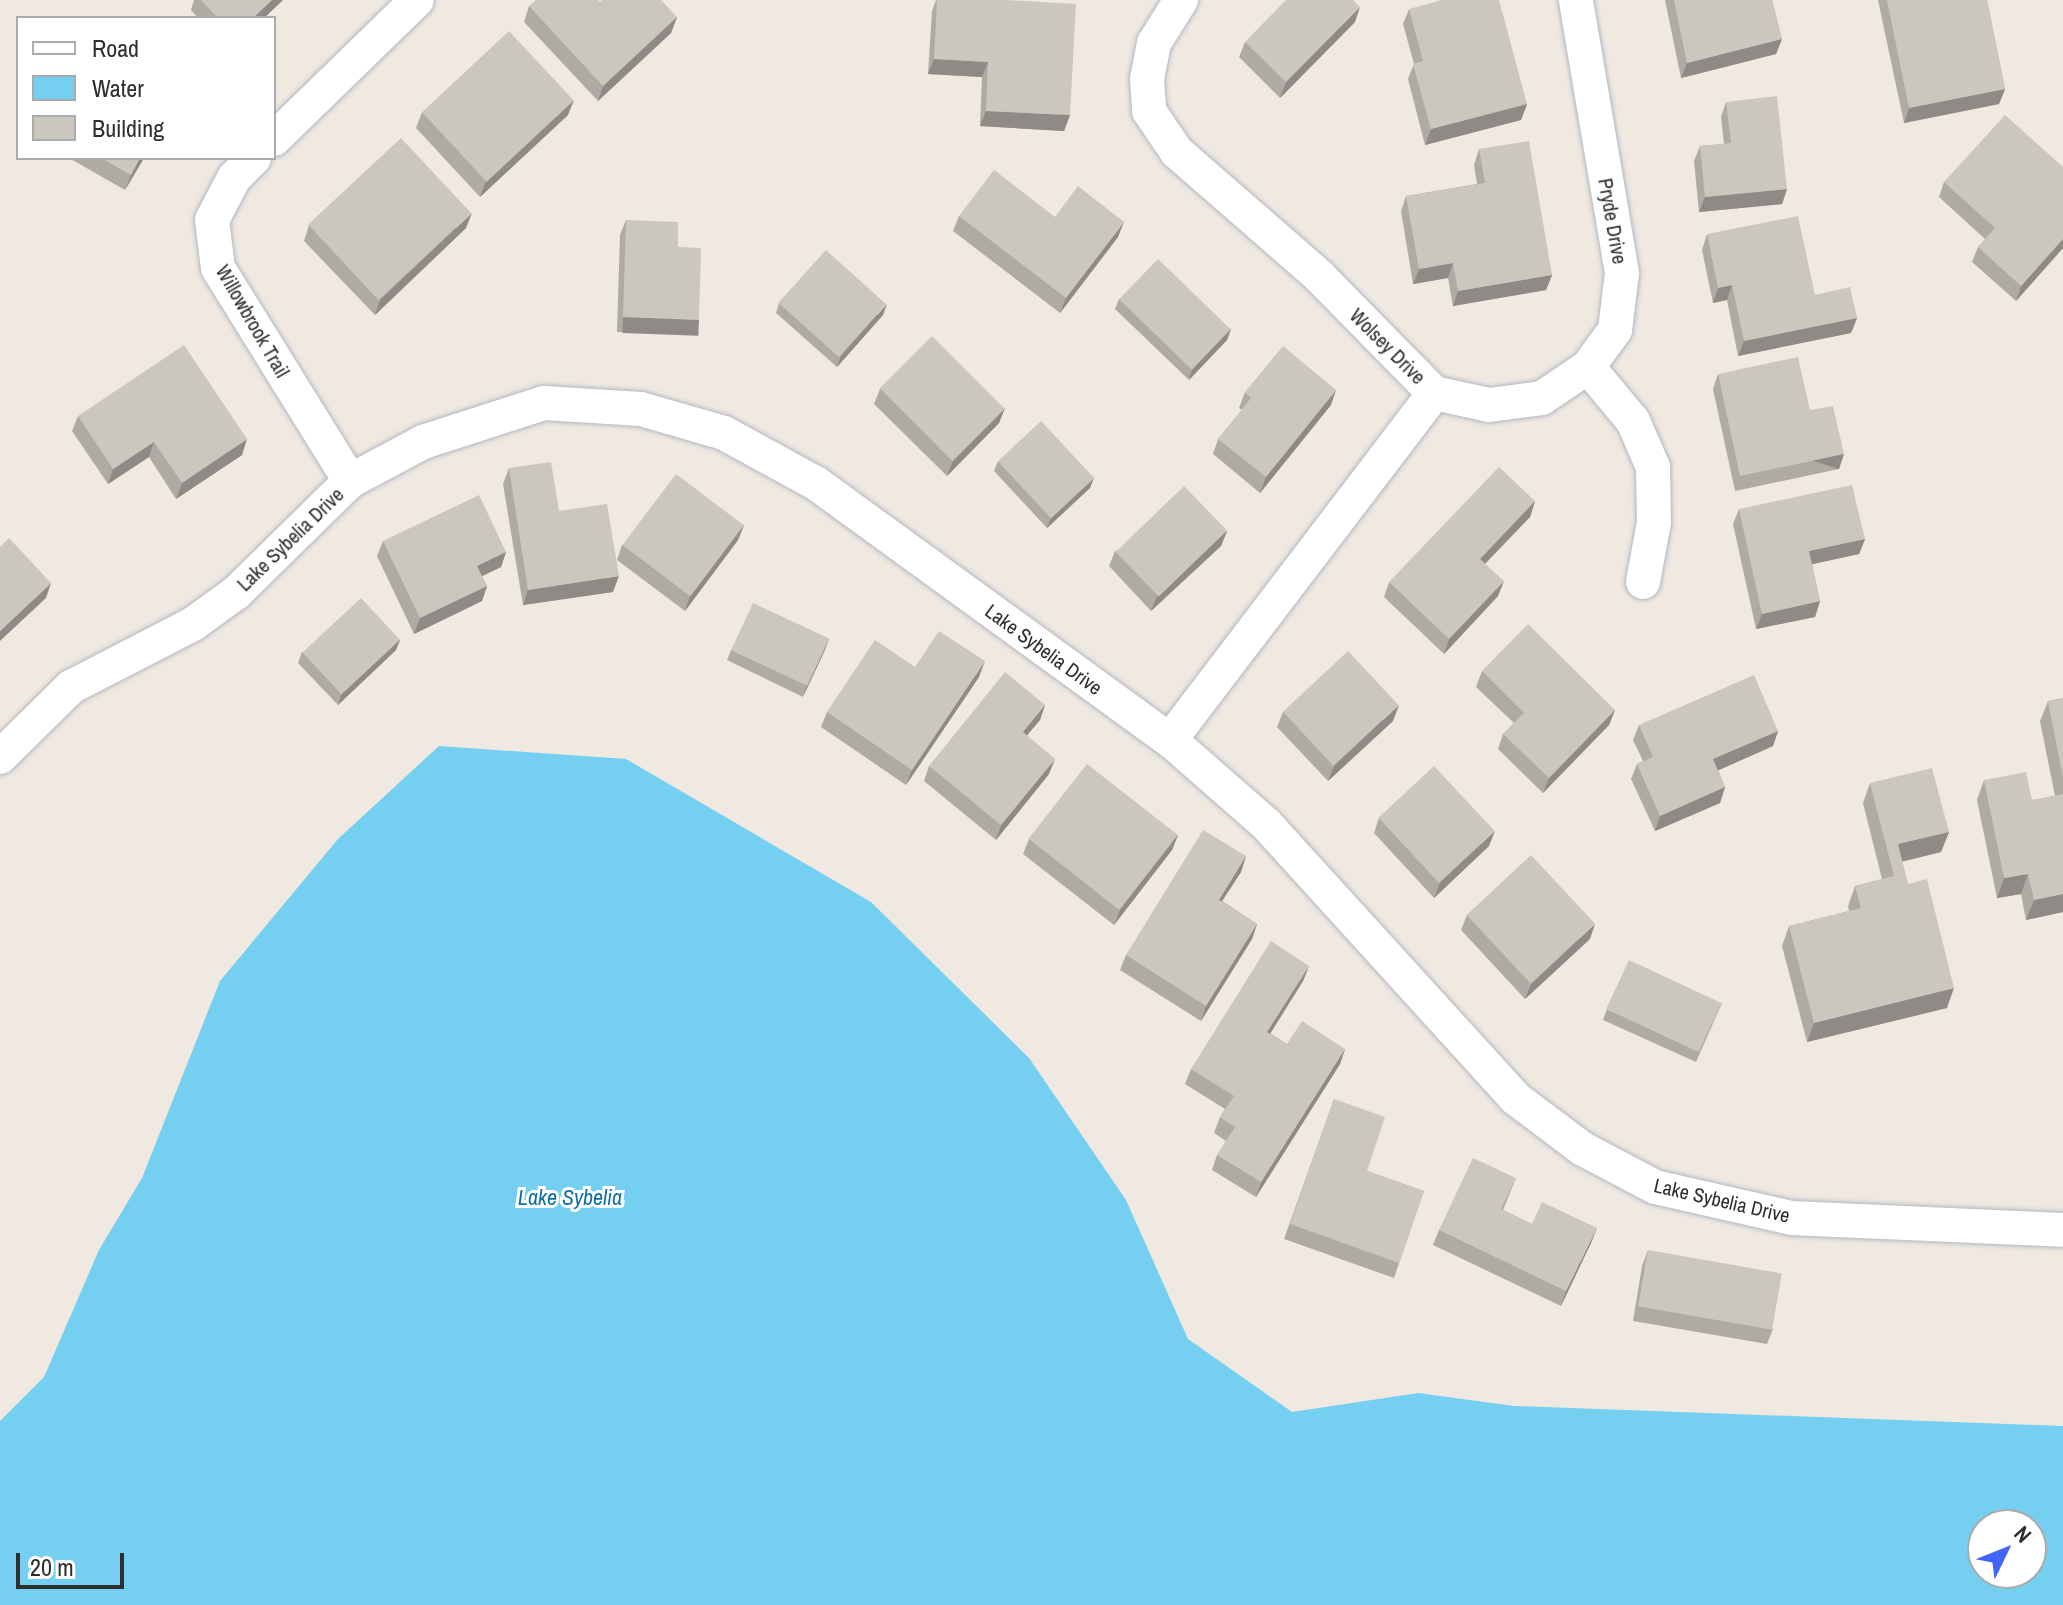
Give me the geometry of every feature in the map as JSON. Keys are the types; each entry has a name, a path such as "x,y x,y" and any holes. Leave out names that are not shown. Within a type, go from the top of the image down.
{"street":[{"name":"Wolsey Drive","path":"1170,740 1434,393 1319,276 1177,152 1149,111 1147,79 1154,43 1181,0"},
{"name":"Pryde Drive","path":"1434,393 1489,405 1542,398 1588,367 1615,330 1622,273 1576,0"},
{"path":"276,137 415,1"},
{"name":"Willowbrook Trail","path":"252,160 234,178 212,220 218,268 350,481"},
{"path":"1588,367 1633,421 1653,467 1654,522 1643,582"},
{"name":"Lake Sybelia Drive","path":"0,757 71,687 166,639 237,592 350,481 423,442 544,403 641,409 724,433 817,484 1170,740 1266,824 1515,1098 1583,1149 1655,1187 1791,1218 2063,1230"}],"water":[{"name":"Lake Sybelia","path":"439,746 626,759 871,902 1029,1058 1126,1200 1188,1339 1292,1412 1418,1393 1514,1406 2063,1426 2063,1605 0,1605 0,1421 44,1377 99,1250 142,1178 220,981 338,839"}],"building":[{"path":"201,0 272,0 255,16 216,16"},
{"path":"536,0 661,0 677,17 603,86 529,6"},
{"path":"937,0 1076,4 1070,115 986,111 988,62 934,59"},
{"path":"1286,0 1353,0 1360,7 1286,82 1245,42"},
{"path":"1442,0 1499,0 1527,104 1431,129 1413,64 1423,61 1409,9"},
{"path":"1674,0 1772,0 1782,39 1687,63"},
{"path":"1887,0 1987,0 2005,89 1909,108"},
{"path":"509,31 574,100 487,182 422,112"},
{"path":"1777,96 1787,189 1705,197 1700,146 1731,143 1726,102"},
{"path":"2005,115 2063,167 2063,239 2021,286 1978,247 1995,228 1944,182"},
{"path":"401,138 471,213 378,300 308,225"},
{"path":"1529,141 1552,275 1458,291 1453,263 1419,269 1406,196 1485,183 1479,149"},
{"path":"105,160 139,160 131,175"},
{"path":"994,170 1055,217 1078,186 1124,222 1066,298 959,216"},
{"path":"1798,216 1815,295 1850,287 1857,318 1744,341 1732,285 1718,288 1707,234"},
{"path":"626,220 678,222 678,247 701,248 699,320 623,317"},
{"path":"826,250 886,304 839,357 778,303"},
{"path":"1158,259 1231,329 1192,369 1119,299"},
{"path":"932,336 1005,409 953,461 880,388"},
{"path":"184,345 247,439 182,483 154,442 113,469 78,416"},
{"path":"1283,346 1336,390 1266,477 1218,439 1251,398 1245,392"},
{"path":"1798,357 1810,410 1833,406 1844,454 1740,476 1718,374"},
{"path":"1041,421 1094,478 1051,518 998,461"},
{"path":"551,462 559,511 607,504 619,576 528,590 509,468"},
{"path":"1499,467 1535,501 1480,559 1504,581 1449,639 1389,582"},
{"path":"676,474 744,525 690,596 622,545"},
{"path":"1852,485 1865,539 1809,551 1820,601 1762,614 1739,509"},
{"path":"1184,486 1227,531 1159,597 1116,552"},
{"path":"479,495 506,552 477,566 487,586 420,618 383,541"},
{"path":"9,538 51,583 0,631 0,547"},
{"path":"361,598 400,640 341,694 302,653"},
{"path":"753,603 829,638 807,686 731,650"},
{"path":"1528,624 1615,710 1549,778 1503,734 1524,713 1482,671"},
{"path":"939,631 985,661 912,770 827,712 875,640 915,667"},
{"path":"1348,651 1398,705 1333,766 1283,712"},
{"path":"1005,672 1045,705 1023,732 1055,759 1001,825 929,766"},
{"path":"1754,675 1778,731 1713,759 1725,787 1660,816 1637,764 1653,757 1639,725"},
{"path":"2063,698 2063,778 2048,701"},
{"path":"1087,764 1178,835 1119,910 1029,839"},
{"path":"1434,766 1495,831 1439,883 1378,818"},
{"path":"1932,768 1949,832 1898,844 1908,884 1927,879 1954,988 1814,1023 1789,926 1861,908 1855,886 1894,876 1870,783"},
{"path":"2026,772 2032,800 2063,794 2063,894 2034,900 2028,874 2004,878 1984,780"},
{"path":"1203,830 1246,856 1219,900 1257,924 1206,1006 1126,955"},
{"path":"1531,855 1595,924 1531,984 1467,915"},
{"path":"1271,941 1309,966 1267,1032 1287,1044 1302,1021 1345,1049 1261,1182 1217,1155 1235,1127 1220,1117 1234,1096 1191,1069"},
{"path":"1629,960 1721,1003 1699,1052 1606,1009"},
{"path":"1334,1099 1385,1117 1367,1171 1424,1191 1399,1263 1290,1224"},
{"path":"1473,1158 1516,1178 1501,1209 1532,1224 1542,1202 1597,1228 1566,1291 1439,1230"},
{"path":"1648,1250 1782,1274 1772,1330 1638,1306"}]}
